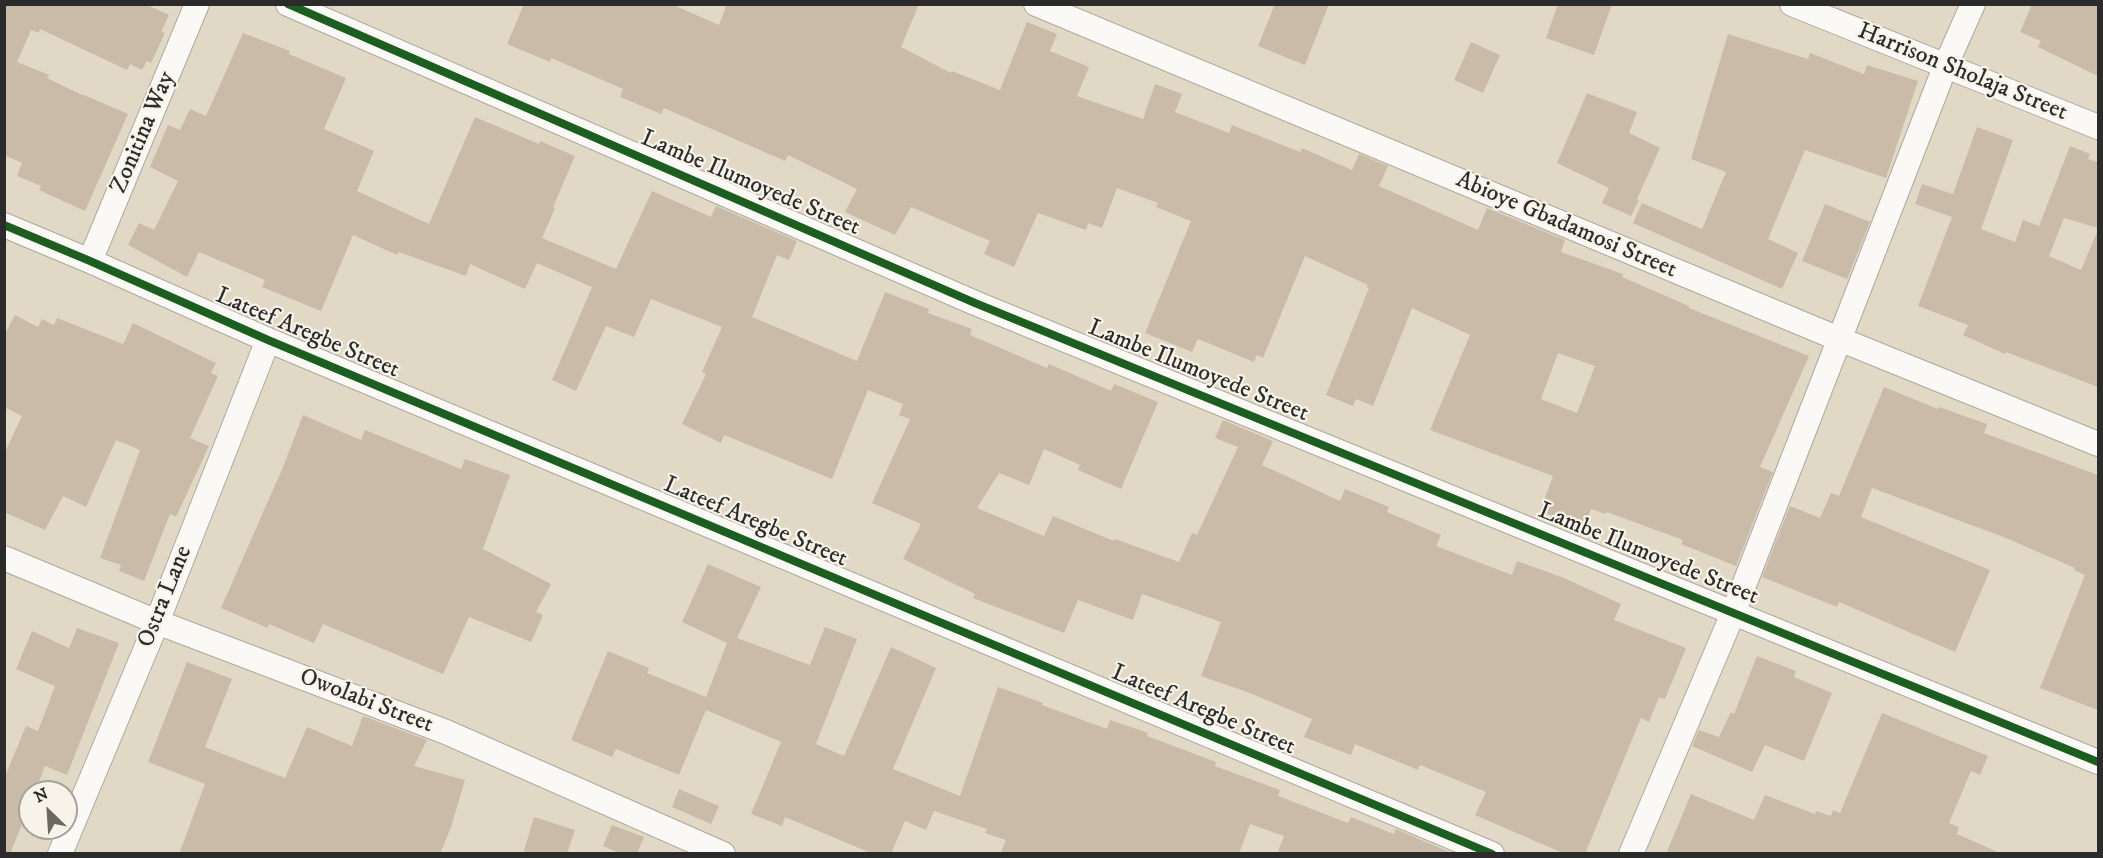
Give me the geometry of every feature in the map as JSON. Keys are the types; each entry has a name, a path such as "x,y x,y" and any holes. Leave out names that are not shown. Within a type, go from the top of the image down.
{"street":[{"name":"Zonitina Way","path":"90,261 197,4"},
{"name":"Lambe Ilumoyede Street","path":"288,4 975,303 1734,611 2098,762"},
{"name":"Abioye Gbadamosi Street","path":"1036,4 1839,339 2098,444"},
{"name":"Harrison Sholaja Street","path":"1792,4 2098,127"},
{"path":"1630,854 1734,611 1945,67 1973,4"},
{"name":"Lateef Aregbe Street","path":"4,225 268,340 1492,854"},
{"name":"Ostra Lane","path":"60,854 157,622 268,340"},
{"name":"Owolabi Street","path":"4,558 157,622 446,732 723,854"}],"building":[{"path":"4,4 145,4 169,15 161,32 165,33 151,63 147,61 142,70 130,64 127,70 40,29 39,33 31,30 17,62 49,75 47,78 82,95 128,114 85,211 39,190 41,186 17,176 22,163 4,155"},
{"path":"524,4 671,4 719,25 727,4 919,4 901,47 951,73 952,71 1000,90 1027,22 1057,34 1050,51 1089,67 1077,96 1143,119 1155,84 1182,94 1175,112 1229,133 1232,125 1300,152 1302,148 1352,170 1359,154 1388,166 1379,186 1478,230 1487,208 1565,240 1561,252 1623,274 1622,277 1689,306 1689,308 1809,356 1760,467 1773,472 1736,566 1681,544 1683,540 1607,512 1606,514 1591,509 1584,528 1540,511 1553,476 1430,430 1470,335 1412,308 1373,406 1356,399 1353,406 1326,395 1369,288 1366,287 1368,285 1305,256 1263,358 1257,355 1254,362 1198,339 1192,352 1145,333 1191,221 1156,207 1158,203 1117,188 1102,228 1088,223 1086,230 1038,213 1014,267 984,254 990,241 911,207 895,235 845,212 857,189 788,155 785,161 664,108 661,114 620,97 623,89 551,58 550,62 507,44","holes":["1558,353 1595,366 1577,413 1541,399"]},
{"path":"1275,4 1329,4 1305,65 1258,46"},
{"path":"1558,4 1612,4 1594,55 1546,38"},
{"path":"2032,4 2098,4 2098,76 2038,47 2041,41 2020,32"},
{"path":"243,33 290,51 289,54 346,78 324,129 374,151 357,191 429,224 475,117 539,144 540,141 575,156 542,238 616,269 652,191 711,217 716,206 797,241 789,260 777,255 752,317 857,361 885,292 929,309 928,313 972,329 970,335 1047,368 1049,364 1111,391 1114,384 1158,402 1121,489 1078,470 1080,465 1044,449 1029,485 999,473 977,508 1044,536 1053,516 1114,541 1115,539 1179,562 1192,533 1197,535 1238,447 1215,438 1223,420 1273,441 1262,465 1340,501 1345,489 1389,507 1387,512 1441,535 1436,546 1512,575 1517,561 1564,578 1621,604 1614,620 1686,648 1665,699 1659,697 1649,722 1641,718 1585,854 1565,854 1475,815 1486,792 1420,765 1418,770 1355,744 1351,755 1304,737 1312,719 1201,676 1221,622 1142,594 1133,620 1078,600 1064,633 973,598 975,594 903,559 921,524 872,503 910,419 899,415 903,404 868,390 832,479 724,435 721,443 682,424 706,374 702,372 722,327 651,299 634,337 606,326 576,391 552,380 592,287 537,263 525,289 470,264 466,276 399,252 397,255 353,235 321,311 262,287 265,280 199,252 187,277 128,245 139,223 154,230 178,181 150,167 168,125 180,130 190,109 206,116"},
{"path":"1728,34 1808,59 1810,53 1864,74 1867,65 1918,81 1886,178 1805,150 1768,239 1798,253 1782,289 1633,223 1642,203 1702,229 1726,172 1691,159"},
{"path":"1471,42 1500,55 1483,93 1454,80"},
{"path":"1587,93 1637,112 1629,133 1660,148 1631,216 1602,203 1609,188 1557,163"},
{"path":"1977,127 2013,140 1981,229 2015,242 2023,220 2039,226 2070,146 2090,154 2088,159 2098,162 2098,228 2064,218 2049,256 2081,270 2098,230 2098,387 2006,352 2005,354 1963,335 1968,325 1918,306 1952,217 1915,204 1922,184 1953,194"},
{"path":"1825,204 1870,222 1847,279 1802,261"},
{"path":"15,315 38,327 42,319 54,325 57,318 123,344 133,323 216,363 211,373 218,376 190,438 209,446 176,517 170,514 144,581 119,571 121,565 100,558 140,450 116,440 86,507 63,496 45,530 4,512 4,454 22,416 4,407 4,336"},
{"path":"1884,387 1938,409 1939,407 1987,424 1984,433 2098,475 2098,710 2040,688 2085,575 2074,570 2075,568 2006,538 1872,488 1861,517 1990,570 1955,652 1839,602 1837,607 1762,577 1790,506 1820,518 1831,493 1839,496"},
{"path":"303,415 361,440 365,430 461,469 465,459 510,475 483,549 551,584 536,612 543,615 531,642 469,617 443,674 323,624 314,643 269,624 268,628 221,608 283,467"},
{"path":"708,564 761,587 737,638 810,665 825,627 857,639 816,744 844,756 891,647 936,668 893,769 960,796 998,687 1107,729 1110,720 1148,733 1147,736 1216,762 1215,766 1280,790 1278,796 1348,823 1351,817 1394,834 1396,829 1454,854 1277,854 1284,836 1250,824 1239,854 1000,854 1006,840 985,833 987,829 934,811 926,830 905,821 891,854 873,854 785,817 782,826 751,814 781,742 706,710 679,775 616,749 612,757 571,740 608,651 649,668 647,673 706,697 727,643 682,622"},
{"path":"77,628 119,643 67,775 45,766 40,780 18,780 18,834 10,854 4,854 4,779 26,726 38,731 55,686 16,669 32,631 69,648"},
{"path":"1757,656 1796,671 1794,677 1832,693 1804,761 1765,745 1752,772 1692,746 1699,730 1719,737 1731,712 1734,714"},
{"path":"187,662 232,679 205,747 285,778 307,727 352,746 363,716 427,740 414,766 465,780 440,854 179,854 205,784 148,762"},
{"path":"1882,713 1988,756 1980,775 1971,771 1949,823 1959,827 1957,834 2002,854 1666,854 1691,794 1754,820 1765,795 1815,814 1816,811 1831,816 1833,810 1840,813"},
{"path":"679,789 719,806 711,824 672,807"},
{"path":"534,817 575,830 567,854 523,854"},
{"path":"612,825 644,837 637,854 622,854 603,846"}],"cycle path":[{"path":"288,4 975,303 2098,762"},
{"path":"4,225 268,340 1492,854"}]}
